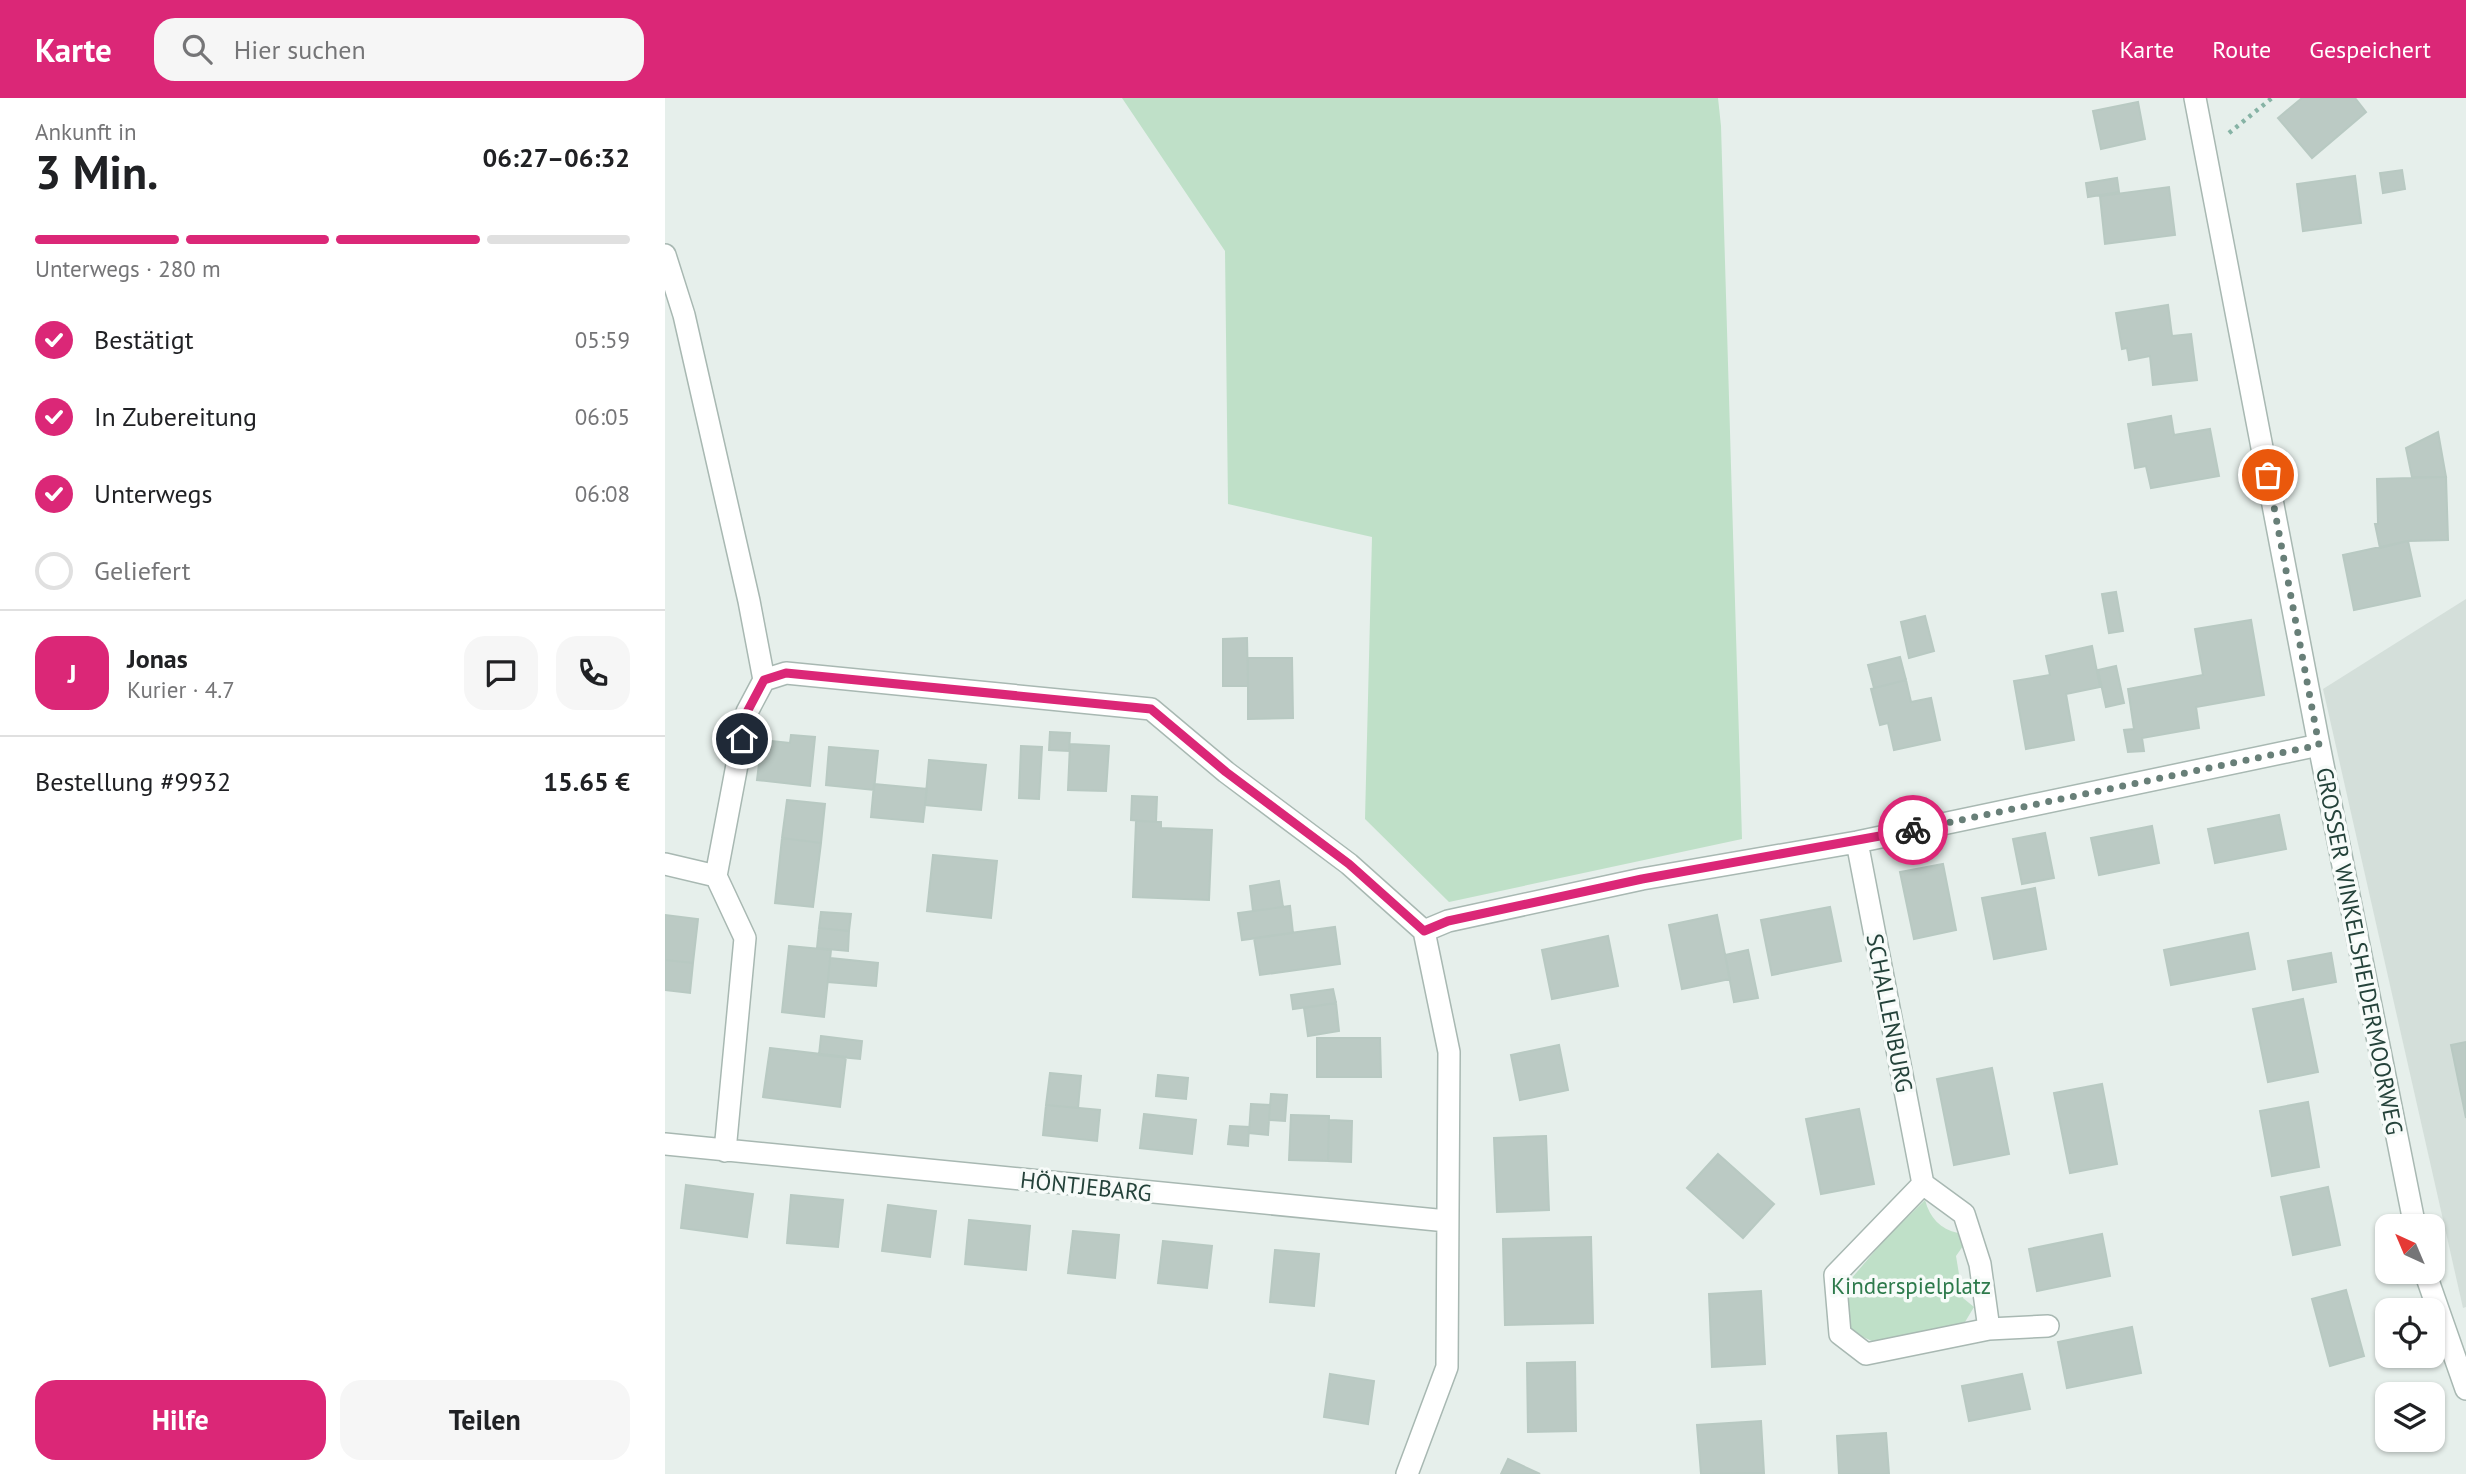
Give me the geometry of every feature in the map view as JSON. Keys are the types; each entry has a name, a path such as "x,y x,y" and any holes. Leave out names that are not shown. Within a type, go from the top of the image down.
{"street":[{"name":"GROSSER WINKELSHEIDERMOORWEG","path":"2195,98 2412,1214"},
{"path":"665,255 684,315 749,601 764,680 747,712 716,876 745,938 725,1151"},
{"path":"764,680 786,673 1151,709 1226,772 1349,864 1424,931 1449,1052 1447,1367 1408,1474"},
{"path":"1424,931 1448,921 1642,879 1857,842 2319,745"},
{"name":"SCHALLENBURG","path":"1857,842 1923,1184"},
{"path":"665,864 716,876"},
{"name":"HÖNTJEBARG","path":"665,1144 1447,1222"},
{"path":"1989,1329 1980,1264 1964,1214 1923,1184 1835,1275 1840,1334 1866,1354 1989,1329 2048,1326"},
{"path":"2429,1284 2466,1390"}],"path":[{"path":"2206,152 2272,98"}],"shaded area":[{"path":"2466,599 2466,1307 2463,1308 2445,1228 2445,1214 2442,1214 2323,689"}],"green space":[{"path":"1122,98 1718,98 1742,839 1449,902 1365,819 1372,537 1228,504 1225,251"},
{"name":"Kinderspielplatz","path":"1925,1200 1937,1222 1958,1233 1963,1246 1956,1256 1963,1298 1974,1307 1965,1322 1948,1330 1872,1341 1854,1333 1845,1318 1846,1294 1851,1279 1885,1239"}],"building":[{"path":"2302,98 2355,98 2366,112 2312,158 2278,118"},
{"path":"2138,102 2145,139 2101,149 2093,111"},
{"path":"2402,170 2405,189 2383,193 2380,173"},
{"path":"2355,176 2361,223 2303,231 2297,184"},
{"path":"2117,178 2119,192 2088,197 2086,183"},
{"path":"2169,187 2175,235 2105,244 2100,196"},
{"path":"2168,305 2172,336 2191,334 2197,380 2153,385 2150,356 2129,360 2127,348 2122,349 2116,313"},
{"path":"2171,416 2174,435 2210,429 2219,476 2151,488 2146,466 2135,468 2128,424"},
{"path":"2438,432 2446,477 2412,477 2406,448"},
{"path":"2446,477 2448,540 2408,541 2380,548 2375,524 2378,524 2377,479"},
{"path":"2408,541 2420,596 2354,610 2343,555"},
{"path":"2116,592 2123,631 2109,633 2102,594"},
{"path":"1925,616 1934,651 1909,658 1901,622"},
{"path":"2251,620 2264,695 2196,707 2199,728 2142,738 2144,751 2128,752 2124,730 2134,729 2128,689 2203,675 2195,629"},
{"path":"1247,638 1248,686 1223,686 1223,639"},
{"path":"2092,646 2100,687 2066,694 2074,740 2026,749 2014,681 2050,675 2046,656"},
{"path":"1900,657 1906,680 1874,688 1868,665"},
{"path":"1248,658 1292,658 1293,718 1248,719"},
{"path":"2116,666 2124,703 2106,707 2098,670"},
{"path":"1906,680 1911,702 1931,698 1940,740 1894,750 1888,723 1880,725 1871,689"},
{"path":"1050,732 1070,733 1069,751 1049,750"},
{"path":"791,735 815,737 810,786 757,780 762,740 790,743"},
{"path":"1070,744 1109,746 1106,791 1068,790"},
{"path":"1021,746 1042,747 1039,799 1019,798"},
{"path":"829,747 878,751 874,790 826,785"},
{"path":"929,760 986,765 981,810 925,805"},
{"path":"874,784 927,789 923,822 871,817"},
{"path":"1132,796 1157,797 1156,822 1131,820"},
{"path":"787,800 825,804 821,843 782,838"},
{"path":"2279,815 2286,849 2215,863 2208,829"},
{"path":"1136,821 1161,822 1161,828 1212,830 1209,900 1133,897"},
{"path":"2152,826 2159,863 2099,875 2091,838"},
{"path":"2045,833 2054,878 2022,884 2013,839"},
{"path":"782,838 821,843 813,907 775,903"},
{"path":"933,855 997,861 991,918 927,911"},
{"path":"1943,864 1956,930 1914,939 1900,872"},
{"path":"1279,881 1283,907 1253,911 1250,886"},
{"path":"2035,888 2046,949 1994,959 1982,898"},
{"path":"1290,906 1293,933 1242,940 1238,913"},
{"path":"1830,907 1841,961 1772,975 1761,920"},
{"path":"821,912 851,914 849,931 819,928"},
{"path":"665,915 698,919 693,963 665,960"},
{"path":"1717,915 1730,979 1682,989 1669,925"},
{"path":"1335,927 1340,964 1260,975 1254,938"},
{"path":"819,928 849,931 848,951 817,948"},
{"path":"2248,933 2255,969 2171,985 2164,950"},
{"path":"1608,936 1618,986 1552,999 1542,950"},
{"path":"789,946 831,950 824,1017 782,1012"},
{"path":"1748,950 1758,998 1734,1002 1725,955"},
{"path":"2331,953 2336,982 2293,990 2288,961"},
{"path":"830,958 878,963 876,986 828,982"},
{"path":"665,960 693,963 690,993 665,990"},
{"path":"1333,989 1336,1003 1293,1009 1291,995"},
{"path":"2303,999 2318,1072 2268,1082 2253,1009"},
{"path":"1336,1003 1339,1031 1308,1036 1304,1008"},
{"path":"821,1036 862,1041 860,1059 819,1055"},
{"path":"1317,1038 1380,1038 1381,1077 1317,1077"},
{"path":"2466,1042 2466,1118 2451,1045"},
{"path":"1559,1045 1568,1090 1520,1100 1511,1055"},
{"path":"770,1048 846,1057 840,1107 763,1097"},
{"path":"1992,1068 2009,1154 1954,1165 1937,1079"},
{"path":"1050,1073 1081,1076 1078,1108 1046,1105"},
{"path":"1158,1075 1188,1078 1186,1099 1156,1096"},
{"path":"2102,1084 2117,1164 2070,1173 2054,1093"},
{"path":"1271,1094 1287,1095 1285,1121 1269,1120"},
{"path":"2308,1102 2319,1167 2272,1176 2260,1111"},
{"path":"1251,1104 1270,1105 1268,1135 1249,1133"},
{"path":"1046,1105 1100,1110 1097,1141 1043,1135"},
{"path":"1859,1109 1874,1184 1821,1194 1806,1119"},
{"path":"1144,1114 1196,1120 1192,1154 1140,1148"},
{"path":"1291,1115 1329,1116 1328,1161 1289,1160"},
{"path":"1329,1120 1352,1121 1351,1162 1328,1161"},
{"path":"1230,1126 1249,1127 1248,1146 1228,1144"},
{"path":"1546,1136 1549,1210 1497,1212 1494,1138"},
{"path":"1718,1154 1774,1204 1743,1238 1687,1188"},
{"path":"686,1185 753,1194 747,1237 681,1228"},
{"path":"2328,1187 2340,1245 2293,1255 2281,1197"},
{"path":"791,1195 843,1200 838,1247 787,1243"},
{"path":"888,1205 936,1211 930,1257 882,1251"},
{"path":"969,1220 1030,1226 1026,1270 965,1264"},
{"path":"1073,1231 1119,1235 1115,1278 1068,1273"},
{"path":"2102,1234 2110,1276 2037,1291 2029,1249"},
{"path":"1591,1237 1593,1323 1505,1325 1503,1239"},
{"path":"1163,1241 1212,1246 1207,1288 1158,1283"},
{"path":"1275,1250 1319,1254 1314,1306 1270,1302"},
{"path":"2346,1290 2364,1356 2330,1366 2312,1299"},
{"path":"1761,1291 1765,1364 1712,1367 1709,1294"},
{"path":"2132,1327 2141,1373 2067,1388 2058,1342"},
{"path":"1575,1362 1576,1431 1528,1432 1527,1363"},
{"path":"1330,1374 1374,1381 1368,1424 1324,1417"},
{"path":"2022,1374 2030,1409 1969,1421 1962,1386"},
{"path":"1761,1421 1764,1473 1701,1474 1697,1425"},
{"path":"1886,1433 1889,1474 1839,1474 1837,1436"},
{"path":"1508,1459 1540,1474 1501,1474"}],"way so far":[{"path":"1913,830 2319,745 2268,475"}],"route":[{"path":"742,739 747,712 764,680 786,673 1151,709 1226,772 1349,864 1424,931 1448,921 1642,879 1913,830"}]}
